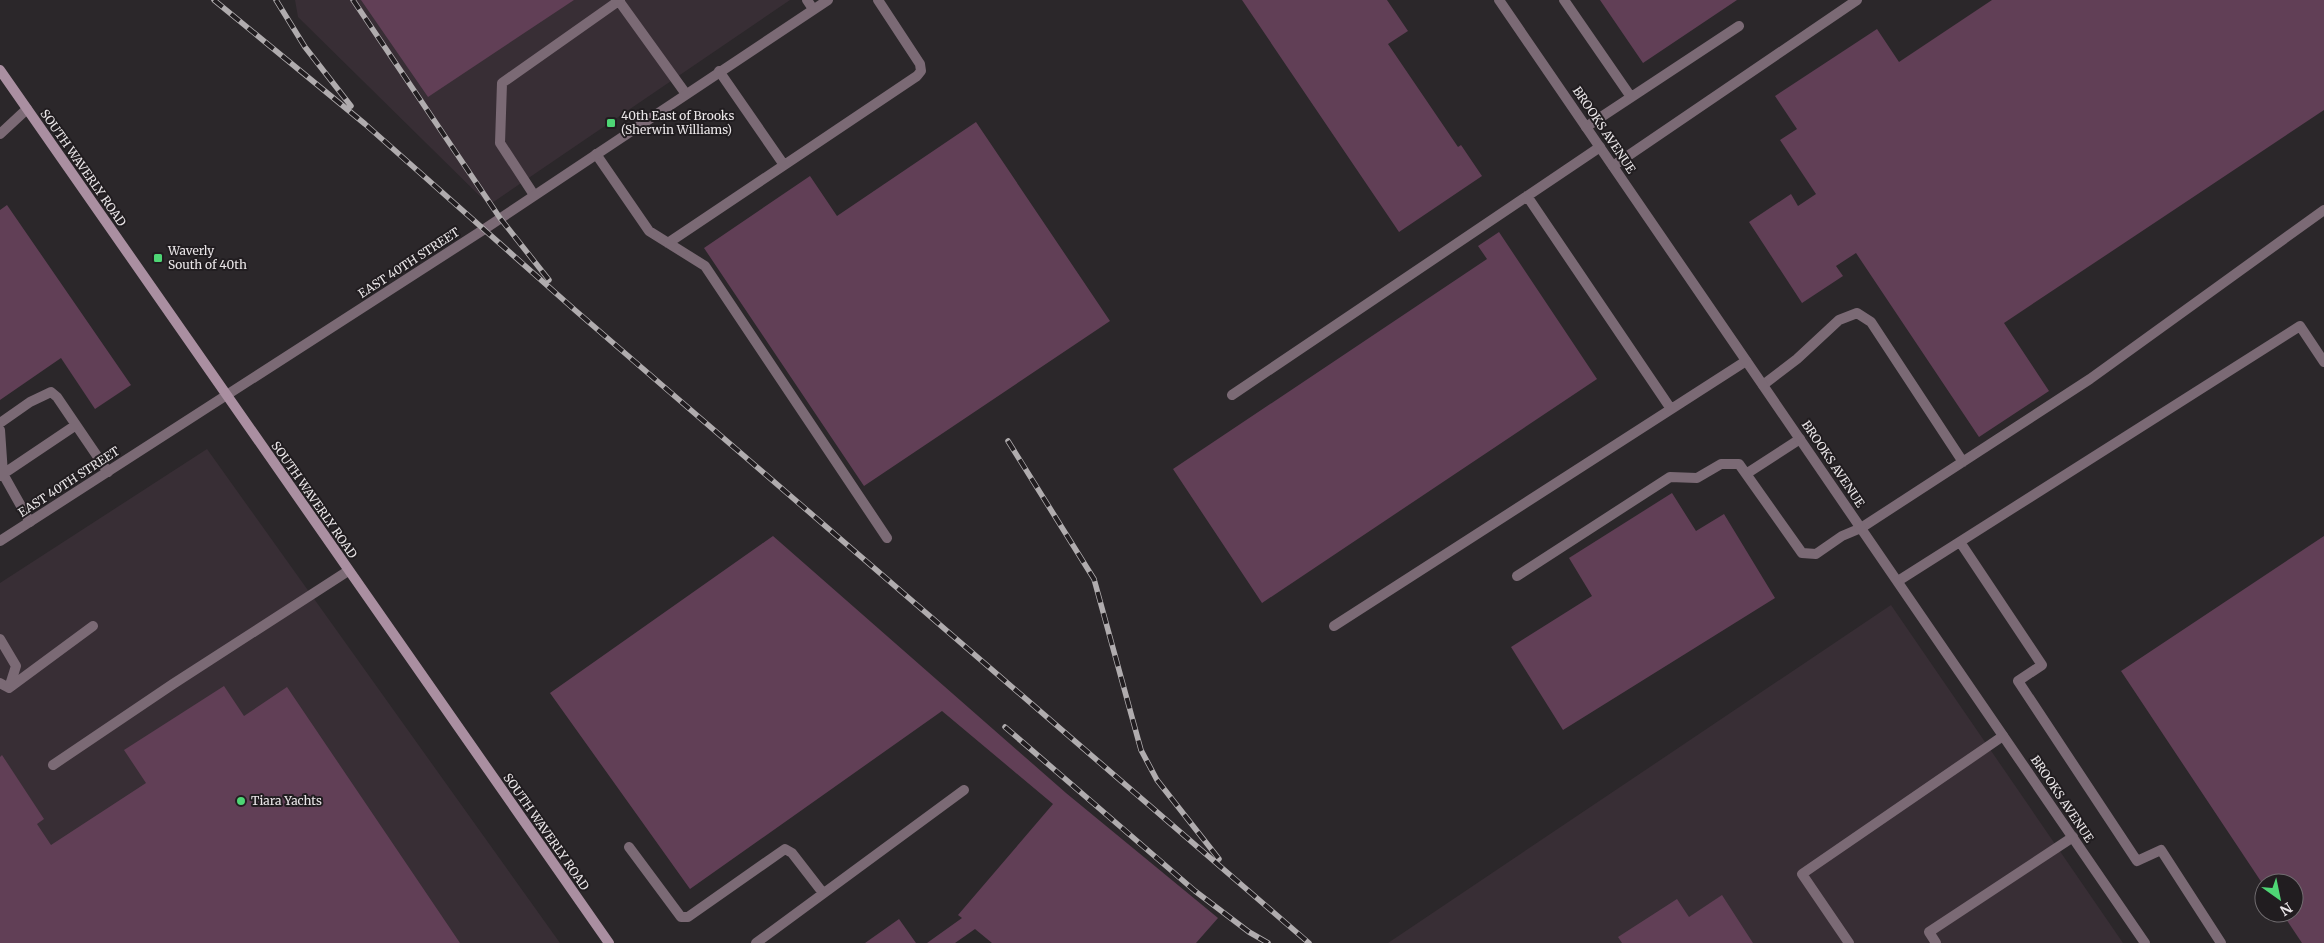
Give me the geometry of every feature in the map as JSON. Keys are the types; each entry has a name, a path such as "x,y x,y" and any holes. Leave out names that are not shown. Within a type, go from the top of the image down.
{"main road":[{"name":"SOUTH WAVERLY ROAD","path":"0,70 609,943"}],"street":[{"path":"534,195 500,143 502,83 619,0 686,94"},
{"path":"807,0 813,10"},
{"name":"EAST 40TH STREET","path":"0,541 534,195 828,0"},
{"path":"668,242 917,76 920,71 920,64 878,0"},
{"name":"BROOKS AVENUE","path":"1499,0 2145,943"},
{"path":"1564,0 1631,97"},
{"path":"1613,166 1857,0"},
{"path":"1586,127 1739,26"},
{"path":"719,72 784,165"},
{"path":"0,134 27,109"},
{"path":"1232,395 1600,147"},
{"path":"596,154 649,231 705,266 887,538"},
{"path":"1526,196 1670,409"},
{"path":"1517,576 1670,477 1697,478 1721,464 1739,464 1802,553 1816,554 1842,536 1861,528 2090,379 2324,210"},
{"path":"1763,385 1797,359 1839,320 1857,313 1871,322 1963,462"},
{"path":"1898,582 2300,326 2324,362"},
{"path":"1334,626 1746,361"},
{"path":"0,423 43,394 51,392 57,397 108,472"},
{"path":"2,475 76,425"},
{"path":"0,430 2,475 30,522"},
{"path":"1746,474 1800,439"},
{"path":"1960,542 2042,665 2018,681 2137,861 2161,850 2221,943"},
{"path":"53,765 173,684 348,571"},
{"path":"5,686 93,626"},
{"path":"0,639 16,666 5,686"},
{"path":"1849,943 1802,874 2004,736"},
{"path":"756,943 964,790"},
{"path":"1936,943 1929,932 2073,837"},
{"path":"629,848 681,917 688,917 785,849 792,853 823,893"}],"shaded area":[{"path":"295,0 790,0 489,205 298,17"},
{"path":"207,449 560,943 0,943 0,583"},
{"path":"1891,605 2123,943 1388,943"}],"building":[{"path":"361,0 574,0 428,97"},
{"path":"1242,0 1387,0 1408,31 1388,44 1458,147 1461,145 1482,176 1399,232"},
{"path":"1600,0 1737,0 1643,63"},
{"path":"1992,0 2324,0 2324,110 2004,323 2049,391 1979,437 1856,253 1836,266 1843,276 1802,303 1749,222 1791,194 1798,206 1816,194 1780,140 1797,129 1775,96 1877,29 1899,62"},
{"path":"976,122 1110,321 864,486 704,248 810,176 837,216"},
{"path":"7,205 131,385 95,409 61,358 0,400 0,210"},
{"path":"1499,232 1597,379 1262,603 1173,469 1487,259 1478,246"},
{"path":"1672,493 1696,531 1724,514 1775,598 1563,730 1511,647 1592,596 1569,558"},
{"path":"773,536 1066,793 1218,918 1196,943 992,943 975,929 955,943 927,943 962,918 958,915 1053,804 942,711 690,889 550,693"},
{"path":"2324,536 2324,943 2302,943 2289,923 2304,923 2304,873 2255,873 2121,671"},
{"name":"Tiara Yachts","path":"224,686 244,716 287,687 460,943 0,943 0,757 2,755 44,819 37,824 51,845 146,783 124,750"},
{"path":"1722,895 1753,943 1622,943 1618,937 1677,899 1689,917"},
{"path":"899,919 916,943 865,943"}],"railway":[{"path":"214,0 365,124 576,311 1309,943"},
{"path":"276,0 305,47 351,106"},
{"path":"353,0 500,218 549,280"},
{"path":"1008,441 1094,579 1141,750 1157,780 1219,859"},
{"path":"1005,727 1195,891 1249,932 1268,943"}],"place":[{"name":"40th East of Brooks (Sherwin Williams)","path":"611,123"},
{"name":"Waverly South of 40th","path":"158,258"},
{"name":"Tiara Yachts","path":"241,801"}]}
